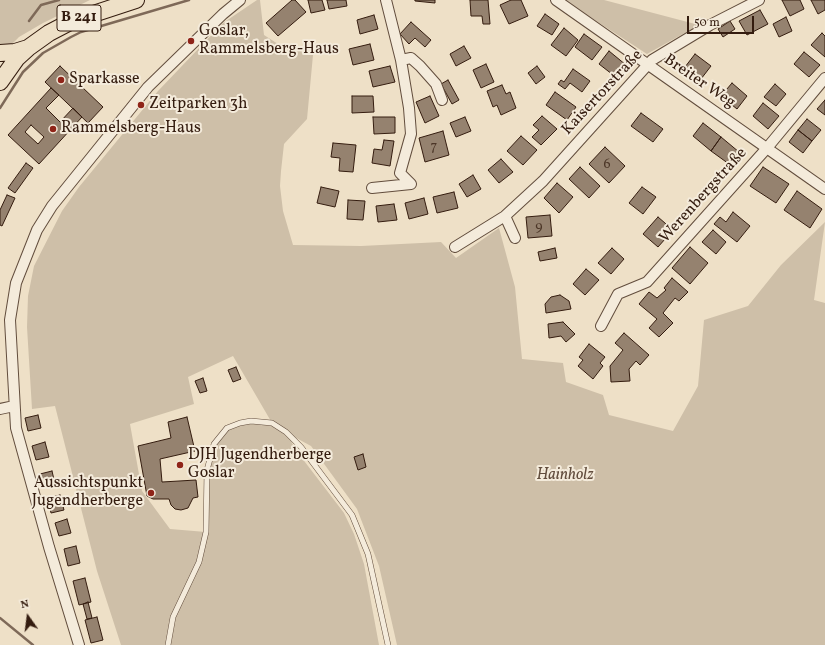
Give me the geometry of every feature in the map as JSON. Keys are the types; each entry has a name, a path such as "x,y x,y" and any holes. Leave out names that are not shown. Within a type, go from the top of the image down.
{"main road":[{"name":"B 241","path":"1,74 28,48 49,33 72,21 136,0"},
{"path":"0,53 15,52 28,48"}],"street":[{"path":"79,645 49,547 16,428 10,320 16,283 37,230 52,206 148,87 223,14 240,0"},
{"path":"372,188 411,184 400,173 411,134 409,108 401,60 386,0"},
{"name":"Breiter Weg","path":"556,0 825,189"},
{"name":"Kaisertorstraße","path":"455,247 505,216 543,181 652,60 710,26 759,0"},
{"path":"401,60 411,58 420,66 436,84 442,100"},
{"name":"Werenbergstraße","path":"601,326 618,294 647,282 767,148 825,78"},
{"path":"505,216 515,238"},
{"path":"0,409 14,406"}],"lane":[{"path":"168,645 173,617 199,562 206,532 207,470 214,444 227,428 240,423 251,422 272,423 286,432 301,447 352,515 368,554 388,645"}],"green space":[{"path":"0,0 90,0 43,23 19,37 12,44 5,46 0,45"},
{"name":"Hainholz","path":"257,0 260,0 264,35 278,44 313,55 307,119 284,144 281,171 280,186 283,211 293,245 361,246 441,242 456,258 499,228 515,287 522,359 563,363 566,382 603,395 609,415 673,431 698,386 704,320 748,306 781,265 825,222 814,300 825,303 825,645 397,645 379,566 357,509 311,446 287,433 295,449 344,513 354,534 364,564 379,645 121,645 97,571 55,406 32,409 27,327 28,296 34,266 62,211 79,187 158,91 223,23","holes":["233,356 272,423 240,423 227,428 214,444 207,470 206,532 170,529 142,491 130,424 194,404 188,377"]},
{"path":"564,0 604,0 699,25 647,54"}],"building":[{"path":"292,0 295,0 306,12 278,36 266,23"},
{"path":"308,0 322,0 325,10 311,13"},
{"path":"327,0 346,0 347,6 329,9"},
{"path":"435,0 435,3 415,1"},
{"path":"470,0 488,0 490,24 483,24 482,16 471,16"},
{"path":"511,0 521,0 528,16 509,24 500,5"},
{"path":"782,0 800,0 804,9 790,16"},
{"path":"811,0 825,0 825,10 818,14"},
{"path":"760,10 768,24 747,35 739,21"},
{"path":"545,14 559,24 552,35 537,26"},
{"path":"374,15 378,29 360,34 357,20"},
{"path":"786,17 792,31 779,37 773,24"},
{"path":"730,21 735,29 723,37 718,29"},
{"path":"411,22 431,40 425,47 415,38 409,44 400,34"},
{"path":"564,28 578,40 566,56 551,45"},
{"path":"822,33 825,36 825,57 811,45"},
{"path":"584,34 602,47 592,60 575,47"},
{"path":"370,44 374,60 353,65 349,49"},
{"path":"464,46 471,58 456,66 450,54"},
{"path":"609,51 626,65 617,78 599,64"},
{"path":"804,52 820,65 809,77 794,64"},
{"path":"695,54 711,66 701,79 685,67"},
{"path":"486,64 494,82 481,88 473,70"},
{"path":"60,66 103,107 88,123 45,82"},
{"path":"390,66 395,82 373,87 369,71"},
{"path":"537,66 545,77 536,84 528,73"},
{"path":"573,69 590,81 582,92 570,83 565,89 558,84 561,80 564,82"},
{"path":"448,80 459,100 452,104 441,84"},
{"path":"732,83 747,96 737,109 721,96"},
{"path":"775,84 786,94 776,106 764,97"},
{"path":"502,85 506,94 510,92 516,108 501,115 497,105 493,107 487,91"},
{"name":"Rammelsberg-Haus","path":"51,88 59,95 46,108 60,122 73,108 82,117 39,164 8,135","holes":["31,125 44,137 38,144 25,132"]},
{"path":"555,92 576,107 567,120 546,105"},
{"path":"352,96 373,96 374,112 352,113"},
{"path":"430,96 439,116 425,123 416,102"},
{"path":"825,100 825,115 817,109"},
{"path":"763,103 779,116 768,129 753,116"},
{"path":"641,113 663,129 653,142 631,126"},
{"path":"542,116 557,129 541,145 532,137 539,130 533,125"},
{"path":"373,117 395,117 395,133 374,134"},
{"path":"465,117 471,131 456,137 450,123"},
{"path":"807,119 821,130 812,141 798,130"},
{"path":"703,123 721,137 711,151 693,136"},
{"path":"798,130 812,141 803,153 789,142"},
{"path":"443,131 449,155 425,162 419,138"},
{"path":"521,136 537,150 523,165 507,151"},
{"path":"721,137 739,152 729,164 711,151"},
{"path":"384,140 394,141 390,166 372,163 374,149 382,150"},
{"path":"333,143 356,145 353,172 339,171 340,158 331,157"},
{"path":"605,147 625,166 609,183 589,164"},
{"path":"501,159 513,172 499,183 488,170"},
{"path":"26,163 33,168 15,193 8,188"},
{"path":"580,167 600,186 589,198 569,179"},
{"path":"763,167 789,184 776,203 750,186"},
{"path":"473,175 481,189 467,197 459,184"},
{"path":"557,183 573,197 559,213 544,198"},
{"path":"321,187 339,191 335,207 317,203"},
{"path":"642,187 656,197 643,214 629,203"},
{"path":"797,191 822,209 810,228 784,210"},
{"path":"454,192 458,208 437,213 433,197"},
{"path":"7,195 15,198 2,226 0,225 0,210"},
{"path":"424,198 428,214 409,219 405,203"},
{"path":"348,200 365,201 363,220 347,219"},
{"path":"394,204 397,220 378,222 376,206"},
{"path":"733,212 750,226 737,242 714,224 720,217 726,222"},
{"path":"550,215 552,236 528,238 526,217"},
{"path":"658,217 673,230 658,247 643,234"},
{"path":"713,230 726,242 716,254 702,242"},
{"path":"690,247 708,263 690,284 672,268"},
{"path":"555,248 557,258 540,261 538,252"},
{"path":"612,248 624,259 611,274 598,263"},
{"path":"586,269 599,280 585,295 573,284"},
{"path":"672,278 688,292 679,301 675,298 663,313 673,323 659,337 649,328 657,319 639,304 649,292 657,298 666,290 664,288"},
{"path":"560,295 569,301 571,309 546,313 545,304 551,297"},
{"path":"563,322 575,334 566,342 561,336 549,338 548,324"},
{"path":"624,333 649,355 640,365 636,361 629,369 630,381 611,382 610,366 623,350 615,343"},
{"path":"589,344 605,357 600,363 603,366 593,379 578,366 583,360 579,357"},
{"path":"236,367 241,379 233,382 228,370"},
{"path":"203,378 207,391 200,393 195,381"},
{"path":"38,415 41,428 28,431 25,418"},
{"path":"187,417 195,451 160,459 162,482 196,480 198,497 193,498 188,508 181,510 175,509 171,505 169,499 153,499 147,496 138,446 171,438 168,422"},
{"path":"45,442 49,457 36,460 32,446"},
{"path":"363,454 366,467 358,470 354,457"},
{"path":"52,471 55,484 43,487 40,474"},
{"path":"60,495 64,510 51,513 48,498"},
{"path":"67,519 71,533 59,536 55,523"},
{"path":"76,546 80,563 68,566 64,549"},
{"path":"85,578 91,602 79,605 73,581"},
{"path":"88,602 92,618 87,619 83,604"},
{"path":"97,617 103,640 91,643 85,620"}],"waterway":[{"path":"29,21 41,5 59,0"},
{"path":"0,108 23,72 43,53 81,32 189,0"},
{"path":"0,618 33,645"}],"place":[{"name":"Goslar, Rammelsberg-Haus","path":"191,41"},
{"name":"Sparkasse","path":"61,80"},
{"name":"Zeitparken 3h","path":"141,105"},
{"name":"Rammelsberg-Haus","path":"53,129"},
{"name":"DJH Jugendherberge Goslar","path":"180,465"},
{"name":"Aussichtspunkt Jugendherberge","path":"151,493"}]}
